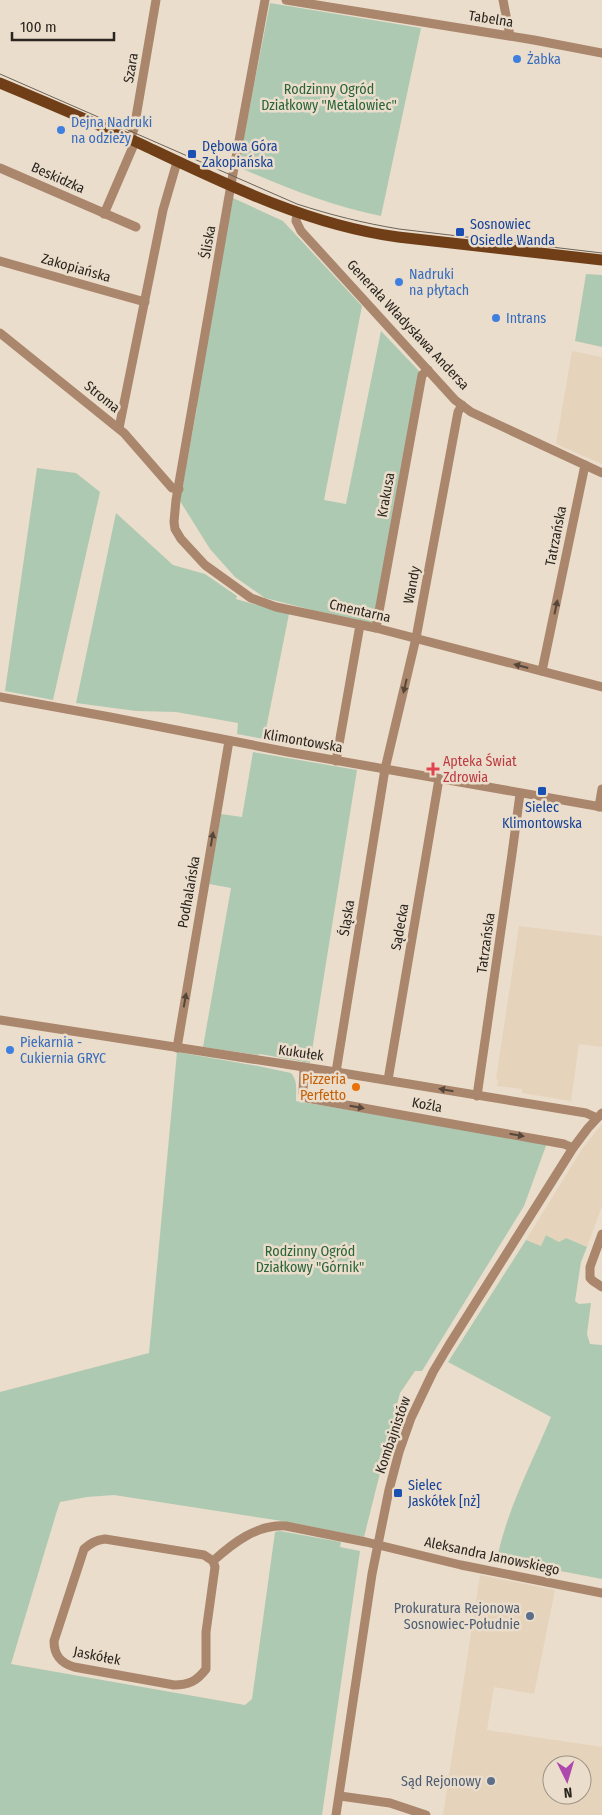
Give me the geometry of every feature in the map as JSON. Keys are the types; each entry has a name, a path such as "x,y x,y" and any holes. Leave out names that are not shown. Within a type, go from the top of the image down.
{"main road":[{"path":"0,83 231,185 297,212 339,226 375,234 602,260"}],"street":[{"name":"Szara","path":"132,141 156,0"},
{"name":"Śliska","path":"178,489 265,0"},
{"name":"Tabelna","path":"286,0 510,36 602,53"},
{"path":"503,0 510,36"},
{"path":"104,214 132,141"},
{"path":"119,428 163,210 177,162"},
{"name":"Beskidzka","path":"0,168 136,227"},
{"name":"Generała Władysława Andersa","path":"297,212 296,221 301,231 462,405 503,428 602,473"},
{"name":"Zakopiańska","path":"0,261 145,302"},
{"name":"Stroma","path":"0,333 119,428 172,488 178,489"},
{"name":"Krakusa","path":"376,628 422,375 428,370"},
{"name":"Wandy","path":"385,769 416,638 458,412 462,405"},
{"name":"Tatrzańska","path":"542,672 585,466"},
{"name":"Cmentarna","path":"178,489 174,514 175,529 205,566 251,598 276,607 376,628 602,687"},
{"path":"336,761 360,625"},
{"name":"Klimontowska","path":"0,697 336,761 600,807"},
{"name":"Podhalańska","path":"177,1048 228,741"},
{"name":"Śląska","path":"336,1072 385,769"},
{"name":"Sądecka","path":"388,1080 439,779"},
{"path":"600,807 602,789"},
{"name":"Tatrzańska","path":"477,1096 520,794"},
{"name":"Kukułek","path":"0,1020 388,1080 599,1116"},
{"name":"Koźla","path":"304,1067 303,1093 307,1098 564,1144 573,1148"},
{"name":"Kombajnistów","path":"336,1815 377,1544 399,1452 411,1418 430,1378 573,1148 599,1116"},
{"path":"602,1234 590,1272 593,1281 602,1287"},
{"path":"213,1561 235,1542 249,1534 276,1526 286,1526 377,1544"},
{"name":"Jaskółek","path":"105,1539 204,1555 213,1561 215,1567 206,1632 206,1669 193,1683 174,1685 74,1667 64,1664 58,1657 54,1641 84,1549 90,1544 97,1540 105,1539"},
{"name":"Aleksandra Janowskiego","path":"377,1544 461,1565 602,1592"},
{"path":"340,1796 390,1803 426,1815"}],"shaded area":[{"path":"572,351 602,357 602,464 556,444"},
{"path":"519,926 602,936 602,1047 579,1044 571,1101 522,1093 522,1089 497,1086 498,1080 496,1079"},
{"path":"602,1124 602,1206 587,1247 566,1238 559,1242 547,1235 541,1246 526,1240 582,1149"},
{"path":"480,1575 555,1590 534,1694 494,1687 487,1730 602,1747 602,1815 443,1815"}],"green space":[{"name":"Rodzinny Ogród Działkowy \"Metalowiec\"","path":"270,3 421,28 381,216 362,212 290,189 238,167"},
{"path":"233,198 283,221 362,306 324,500 346,504 381,331 419,371 399,495 373,623 265,598 235,577 210,549 180,501"},
{"path":"586,274 602,275 602,347 575,341"},
{"path":"37,468 76,473 100,492 53,700 5,691"},
{"path":"116,513 173,565 205,574 237,596 236,599 289,614 264,739 237,734 238,723 176,712 136,711 76,703"},
{"path":"253,752 357,770 310,1063 260,1054 203,1047 231,888 209,884 221,814 242,817"},
{"name":"Rodzinny Ogród Działkowy \"Górnik\"","path":"177,1052 291,1073 296,1082 296,1101 547,1143 524,1206 422,1371 415,1371 400,1393 364,1537 282,1521 114,1495 60,1502 11,1664 245,1705 252,1699 275,1532 280,1531 341,1542 340,1547 360,1551 322,1815 0,1815 0,1392 149,1353"},
{"path":"546,1235 559,1242 566,1238 587,1247 581,1262 575,1301 579,1304 591,1303 587,1334 590,1344 602,1345 602,1579 497,1559 513,1504 551,1417 448,1362 526,1240 541,1246"}],"tram line":[{"path":"0,74 310,208 399,229 602,253"}],"place":[{"name":"Żabka","path":"517,59"},
{"name":"Dejna Nadruki na odzieży","path":"61,130"},
{"name":"Dębowa Góra Zakopiańska","path":"192,154"},
{"name":"Sosnowiec Osiedle Wanda","path":"460,232"},
{"name":"Nadruki na płytach","path":"399,282"},
{"name":"Intrans","path":"496,318"},
{"name":"Apteka Świat Zdrowia","path":"433,769"},
{"name":"Sielec Klimontowska","path":"542,791"},
{"name":"Piekarnia - Cukiernia GRYC","path":"10,1050"},
{"name":"Pizzeria Perfetto","path":"356,1087"},
{"name":"Sielec Jaskółek [nż]","path":"398,1493"},
{"name":"Prokuratura Rejonowa Sosnowiec-Południe","path":"530,1616"},
{"name":"Sąd Rejonowy","path":"491,1781"}]}
